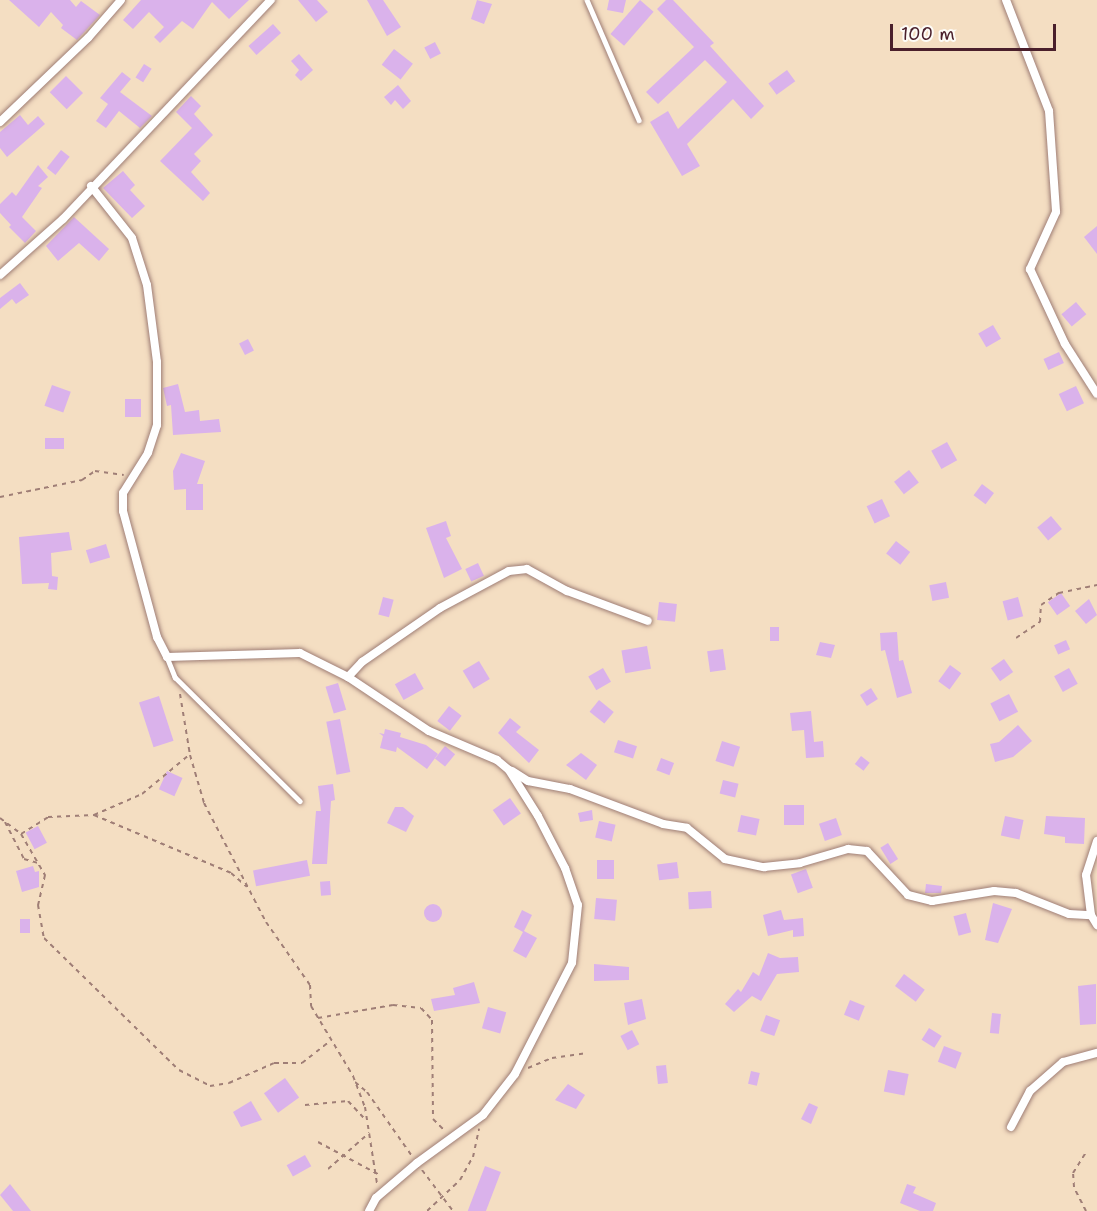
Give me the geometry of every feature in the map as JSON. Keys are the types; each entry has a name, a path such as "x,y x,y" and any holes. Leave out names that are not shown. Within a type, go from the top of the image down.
{"street":[{"path":"0,122 121,0"},
{"path":"0,275 63,219 91,186 271,0"},
{"path":"1006,0 1049,111 1056,212 1030,270 1065,344 1097,394"},
{"path":"91,186 132,238 147,285 153,324 157,424 148,453 123,493 125,530 166,657 300,653 348,677 429,730 497,760 528,781 570,789 663,824 687,828 725,859 764,867 800,863 849,849 867,851 886,867 894,883 908,895 932,901 994,891 1016,893 1068,914 1091,915"},
{"path":"348,677 362,662 440,608 509,571 527,569 567,591 648,621"},
{"path":"369,1211 376,1198 417,1163 483,1115 515,1074 572,963 578,905 565,868 509,770"},
{"path":"1097,841 1086,875 1091,915 1097,925"},
{"path":"1011,1126 1030,1090 1063,1062 1097,1053"}],"lane":[{"path":"587,0 639,120"},
{"path":"166,657 175,677 300,801"}],"path":[{"path":"0,497 82,480 95,471 133,477"},
{"path":"1016,638 1040,622 1041,605 1059,593 1097,585"},
{"path":"175,677 184,705 190,755 204,803 266,922 310,985 311,1006 329,1042 353,1080 373,1100 453,1211"},
{"path":"21,834 48,816 94,815 142,794 190,755"},
{"path":"94,815 231,873 249,889"},
{"path":"2,819 21,834 45,875 38,905 44,938 179,1070 210,1086 229,1083 274,1063 302,1063 329,1042"},
{"path":"2,819 24,859 39,863"},
{"path":"318,1018 393,1005 421,1008 432,1020 434,1119 453,1138"},
{"path":"515,1074 552,1058 586,1053"},
{"path":"353,1080 366,1120 378,1174 376,1198"},
{"path":"305,1105 348,1101 366,1120"},
{"path":"427,1211 460,1180 473,1156 483,1115"},
{"path":"328,1169 369,1133"},
{"path":"318,1142 346,1154 378,1174"},
{"path":"1086,1211 1074,1187 1073,1173 1087,1150"}],"building":[{"path":"9,0 70,0 76,7 81,1 100,15 77,40 61,28 63,25 51,12 39,27"},
{"path":"141,0 249,0 229,19 212,2 193,29 182,21 160,43 154,37 164,27 149,12 133,29 123,20"},
{"path":"298,0 317,0 328,12 316,22"},
{"path":"367,0 383,0 401,27 387,36"},
{"path":"477,0 492,4 484,24 471,19"},
{"path":"609,0 626,0 623,13 607,10"},
{"path":"640,0 654,12 624,46 610,34"},
{"path":"666,0 673,0 714,43 710,46 764,106 751,119 733,99 687,144 700,166 682,176 650,122 668,111 678,129 727,82 705,60 658,104 646,92 694,47 657,9"},
{"path":"273,24 281,33 257,55 248,46"},
{"path":"435,42 441,54 430,59 424,47"},
{"path":"394,49 413,64 401,80 382,65"},
{"path":"299,54 313,70 301,81 295,75 299,70 291,61"},
{"path":"144,64 152,69 143,82 136,78"},
{"path":"787,70 795,81 777,95 768,84"},
{"path":"122,72 131,79 120,92 152,116 140,128 119,111 106,128 96,121 108,104 100,98"},
{"path":"66,76 83,93 67,109 50,92"},
{"path":"398,85 411,101 403,109 395,100 391,105 384,97"},
{"path":"191,96 201,106 194,114 213,135 194,154 201,161 191,172 210,193 203,201 160,161 192,128 176,112"},
{"path":"20,115 28,125 38,116 45,124 7,157 0,148 0,132"},
{"path":"61,150 70,157 56,175 47,168"},
{"path":"38,165 48,177 38,186 42,188 22,217 36,231 25,243 9,227 11,225 0,213 0,204 12,192 16,196"},
{"path":"123,171 135,185 130,190 145,206 132,218 103,188"},
{"path":"74,217 109,249 99,261 79,243 58,261 46,246"},
{"path":"1097,226 1097,254 1084,237"},
{"path":"20,283 29,295 16,304 12,299 0,309 0,298"},
{"path":"1076,302 1086,314 1072,326 1061,314"},
{"path":"993,325 1001,339 986,347 978,334"},
{"path":"248,339 254,351 245,355 239,344"},
{"path":"1059,352 1064,363 1048,370 1043,359"},
{"path":"178,384 185,412 199,410 200,421 219,419 221,432 173,435 171,405 167,406 163,388"},
{"path":"52,385 71,392 63,413 44,406"},
{"path":"1076,386 1084,403 1067,411 1059,394"},
{"path":"125,399 141,399 141,417 125,417"},
{"path":"45,438 64,438 64,449 45,449"},
{"path":"947,442 957,460 941,469 931,451"},
{"path":"181,453 205,461 197,484 203,484 203,510 186,510 186,489 174,490 173,471"},
{"path":"909,470 919,483 904,494 894,482"},
{"path":"982,484 994,493 986,504 974,495"},
{"path":"882,499 890,516 875,523 867,506"},
{"path":"1051,516 1062,529 1048,541 1037,528"},
{"path":"446,521 451,536 446,538 462,569 444,578 426,528"},
{"path":"69,532 72,550 51,553 52,576 58,577 57,590 48,589 49,583 22,584 19,537"},
{"path":"896,541 910,552 900,565 886,554"},
{"path":"106,544 110,557 90,564 86,550"},
{"path":"478,563 484,576 471,582 465,569"},
{"path":"946,582 949,598 932,601 929,585"},
{"path":"1061,593 1070,606 1057,615 1048,602"},
{"path":"383,597 394,600 389,617 378,614"},
{"path":"1018,597 1023,616 1008,620 1003,601"},
{"path":"1089,599 1097,615 1086,624 1075,611"},
{"path":"659,602 677,604 675,622 657,620"},
{"path":"770,627 779,627 779,641 770,641"},
{"path":"897,632 899,661 903,660 912,693 897,698 885,650 881,651 880,633"},
{"path":"1066,640 1070,649 1058,654 1054,645"},
{"path":"820,642 835,645 831,658 816,655"},
{"path":"647,646 651,669 625,673 621,651"},
{"path":"723,649 726,670 710,672 707,651"},
{"path":"1004,659 1013,672 1000,681 991,668"},
{"path":"479,661 490,679 474,689 463,671"},
{"path":"950,665 961,673 950,689 938,681"},
{"path":"603,668 611,682 596,690 588,676"},
{"path":"1069,668 1078,684 1063,692 1054,676"},
{"path":"415,673 424,689 404,700 395,684"},
{"path":"338,683 346,710 334,714 326,687"},
{"path":"871,688 878,699 867,706 860,695"},
{"path":"1009,694 1018,712 999,721 990,704"},
{"path":"159,696 174,741 154,747 139,702"},
{"path":"599,700 614,712 604,724 590,712"},
{"path":"449,706 462,716 450,731 437,721"},
{"path":"811,711 814,742 823,741 824,757 806,758 804,730 792,731 790,713"},
{"path":"510,718 521,727 516,732 539,750 529,763 498,733"},
{"path":"340,719 350,772 337,775 326,722"},
{"path":"1018,725 1032,741 1013,757 995,762 990,744 999,742"},
{"path":"385,729 401,733 400,737 426,745 438,754 427,769 397,747 396,752 380,748 383,736 379,733 384,734"},
{"path":"618,740 637,746 633,759 614,752"},
{"path":"722,741 740,747 734,767 716,761"},
{"path":"445,746 455,754 445,767 435,758"},
{"path":"581,753 597,765 586,780 566,765"},
{"path":"861,756 870,763 864,771 855,764"},
{"path":"661,758 674,763 669,775 656,770"},
{"path":"167,771 183,778 174,796 159,789"},
{"path":"723,780 739,784 735,797 720,794"},
{"path":"333,784 335,800 331,801 327,864 312,864 316,811 321,811 318,786"},
{"path":"510,798 521,814 504,826 493,810"},
{"path":"784,805 804,805 804,825 784,825"},
{"path":"395,807 403,807 414,816 406,832 387,823"},
{"path":"592,810 593,820 580,822 578,813"},
{"path":"741,815 760,819 756,836 737,832"},
{"path":"1005,816 1024,820 1019,840 1001,836"},
{"path":"1046,816 1085,818 1084,844 1065,843 1065,837 1044,834"},
{"path":"836,818 842,835 825,841 819,824"},
{"path":"599,821 616,825 612,841 595,838"},
{"path":"38,826 47,843 35,849 26,833"},
{"path":"888,843 898,859 890,864 880,848"},
{"path":"307,860 310,876 256,886 253,870"},
{"path":"597,860 614,860 614,879 597,879"},
{"path":"677,862 679,878 659,880 657,864"},
{"path":"33,866 35,872 39,871 39,887 22,892 16,871"},
{"path":"806,869 813,888 798,893 791,874"},
{"path":"330,881 331,895 321,896 320,882"},
{"path":"926,884 942,886 941,893 925,893"},
{"path":"711,891 712,908 689,909 688,892"},
{"path":"596,898 617,900 615,921 594,919"},
{"path":"993,903 1012,909 998,943 985,940"},
{"path":"429,904 437,904 442,909 440,920 429,922 424,917 424,909"},
{"path":"522,910 532,915 524,931 537,938 526,958 513,951 523,932 514,927"},
{"path":"781,910 784,920 803,918 804,936 793,937 793,930 768,936 763,915"},
{"path":"966,913 971,932 959,936 953,916"},
{"path":"20,919 30,919 30,933 20,933"},
{"path":"768,953 780,958 798,957 799,972 777,974 761,1001 752,996 734,1012 725,1004 738,989 741,992 753,972 759,976"},
{"path":"594,964 629,967 629,980 594,981"},
{"path":"904,974 925,990 916,1002 895,986"},
{"path":"474,982 480,1003 434,1011 431,999 455,995 453,988"},
{"path":"1096,984 1096,1024 1080,1025 1078,986"},
{"path":"642,999 646,1019 628,1025 624,1003"},
{"path":"850,1000 865,1006 859,1021 844,1015"},
{"path":"488,1007 506,1012 500,1033 482,1028"},
{"path":"992,1013 1001,1014 999,1034 990,1033"},
{"path":"766,1015 780,1020 774,1036 760,1031"},
{"path":"929,1028 942,1036 934,1048 922,1040"},
{"path":"632,1030 639,1044 628,1050 620,1036"},
{"path":"944,1046 962,1053 956,1069 938,1062"},
{"path":"666,1065 668,1083 658,1084 656,1066"},
{"path":"888,1070 909,1074 904,1096 884,1092"},
{"path":"751,1071 760,1073 757,1086 748,1084"},
{"path":"285,1078 299,1097 278,1113 264,1093"},
{"path":"568,1084 585,1095 576,1109 555,1100"},
{"path":"251,1101 262,1120 241,1127 233,1112"},
{"path":"809,1103 818,1107 811,1124 801,1119"},
{"path":"305,1155 311,1166 293,1177 287,1165"},
{"path":"485,1166 501,1172 486,1211 468,1211"},
{"path":"10,1184 31,1211 13,1211 0,1195"},
{"path":"907,1184 916,1187 913,1193 936,1203 933,1211 920,1211 900,1203"}]}
